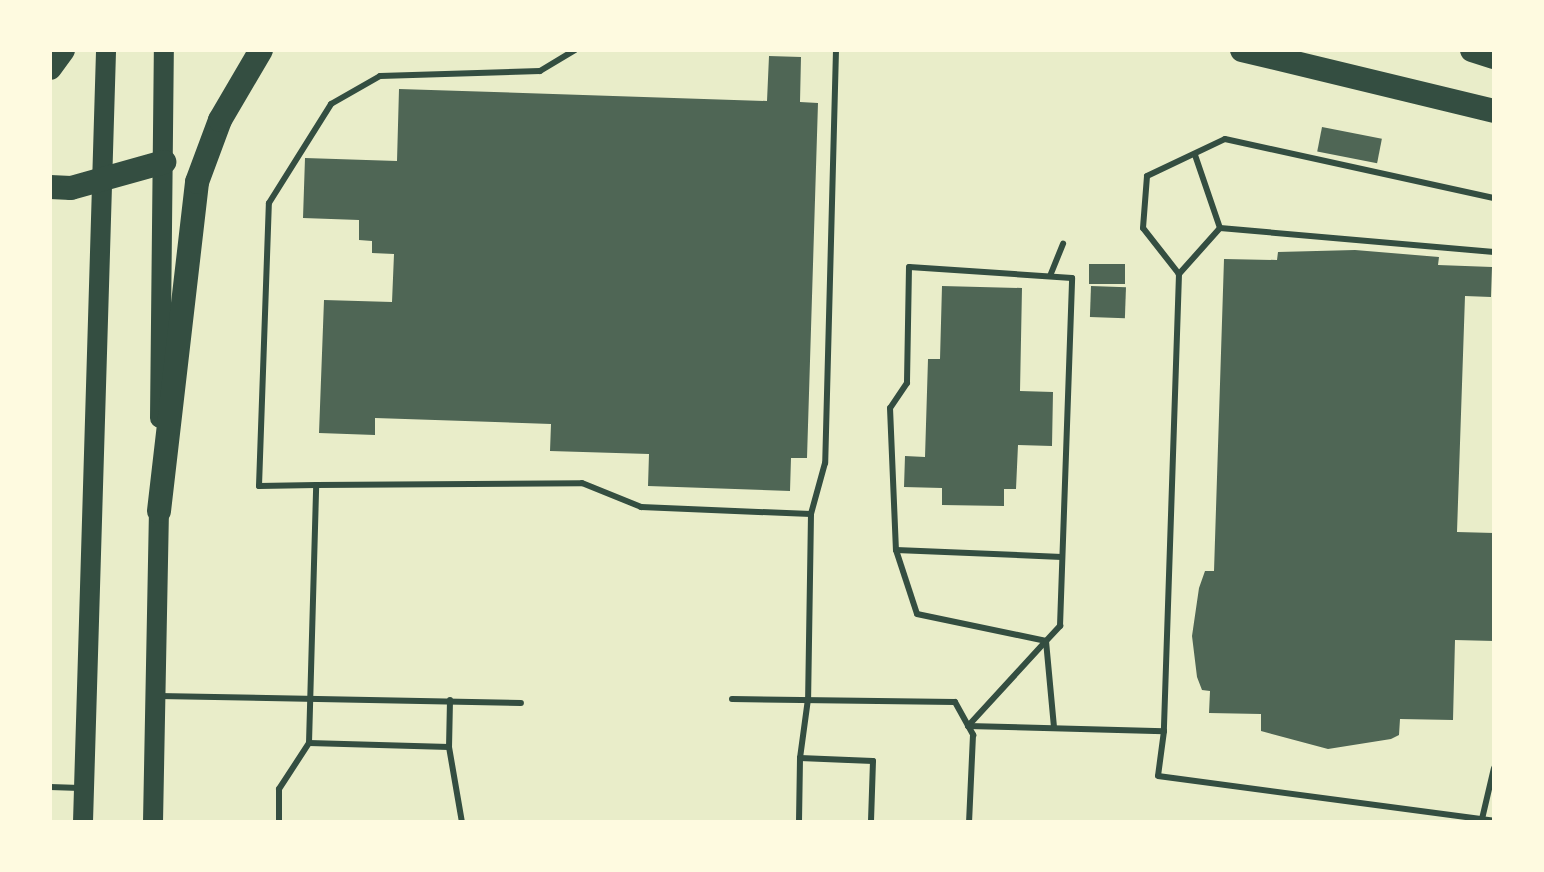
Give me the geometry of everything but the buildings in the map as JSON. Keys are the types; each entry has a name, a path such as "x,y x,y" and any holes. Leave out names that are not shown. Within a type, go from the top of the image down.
{"highway":[{"path":"50,68 63,50"},
{"path":"159,511 197,182 220,120 261,50"},
{"path":"1242,50 1494,111"},
{"path":"1472,50 1494,57"},
{"path":"50,187 102,179 164,162"}],"main road":[{"path":"83,822 106,50"},
{"path":"153,822 164,50"}],"lane":[{"path":"575,50 540,71 380,76 331,104 269,203 259,486 582,483 641,507 811,514"},
{"path":"799,822 800,758 808,699 811,514 825,463 836,50"},
{"path":"1179,274 1143,228 1147,176 1225,139 1494,198"},
{"path":"1195,155 1220,228"},
{"path":"1220,228 1494,252"},
{"path":"1220,228 1179,274 1164,731 1158,776 1494,821"},
{"path":"1050,276 1063,243"},
{"path":"968,726 1060,626 1072,278 909,267 907,383 890,408 896,550 917,614 1046,641"},
{"path":"279,822 279,789 309,743 316,485"},
{"path":"896,550 1062,557"},
{"path":"1046,641 1054,728"},
{"path":"156,696 310,695 521,703"},
{"path":"732,699 955,702 973,735 969,822"},
{"path":"450,700 449,747 462,822"},
{"path":"968,726 1164,731"},
{"path":"309,743 449,747"},
{"path":"800,758 873,761 871,822"},
{"path":"1482,819 1494,768"},
{"path":"50,787 84,789"}]}
